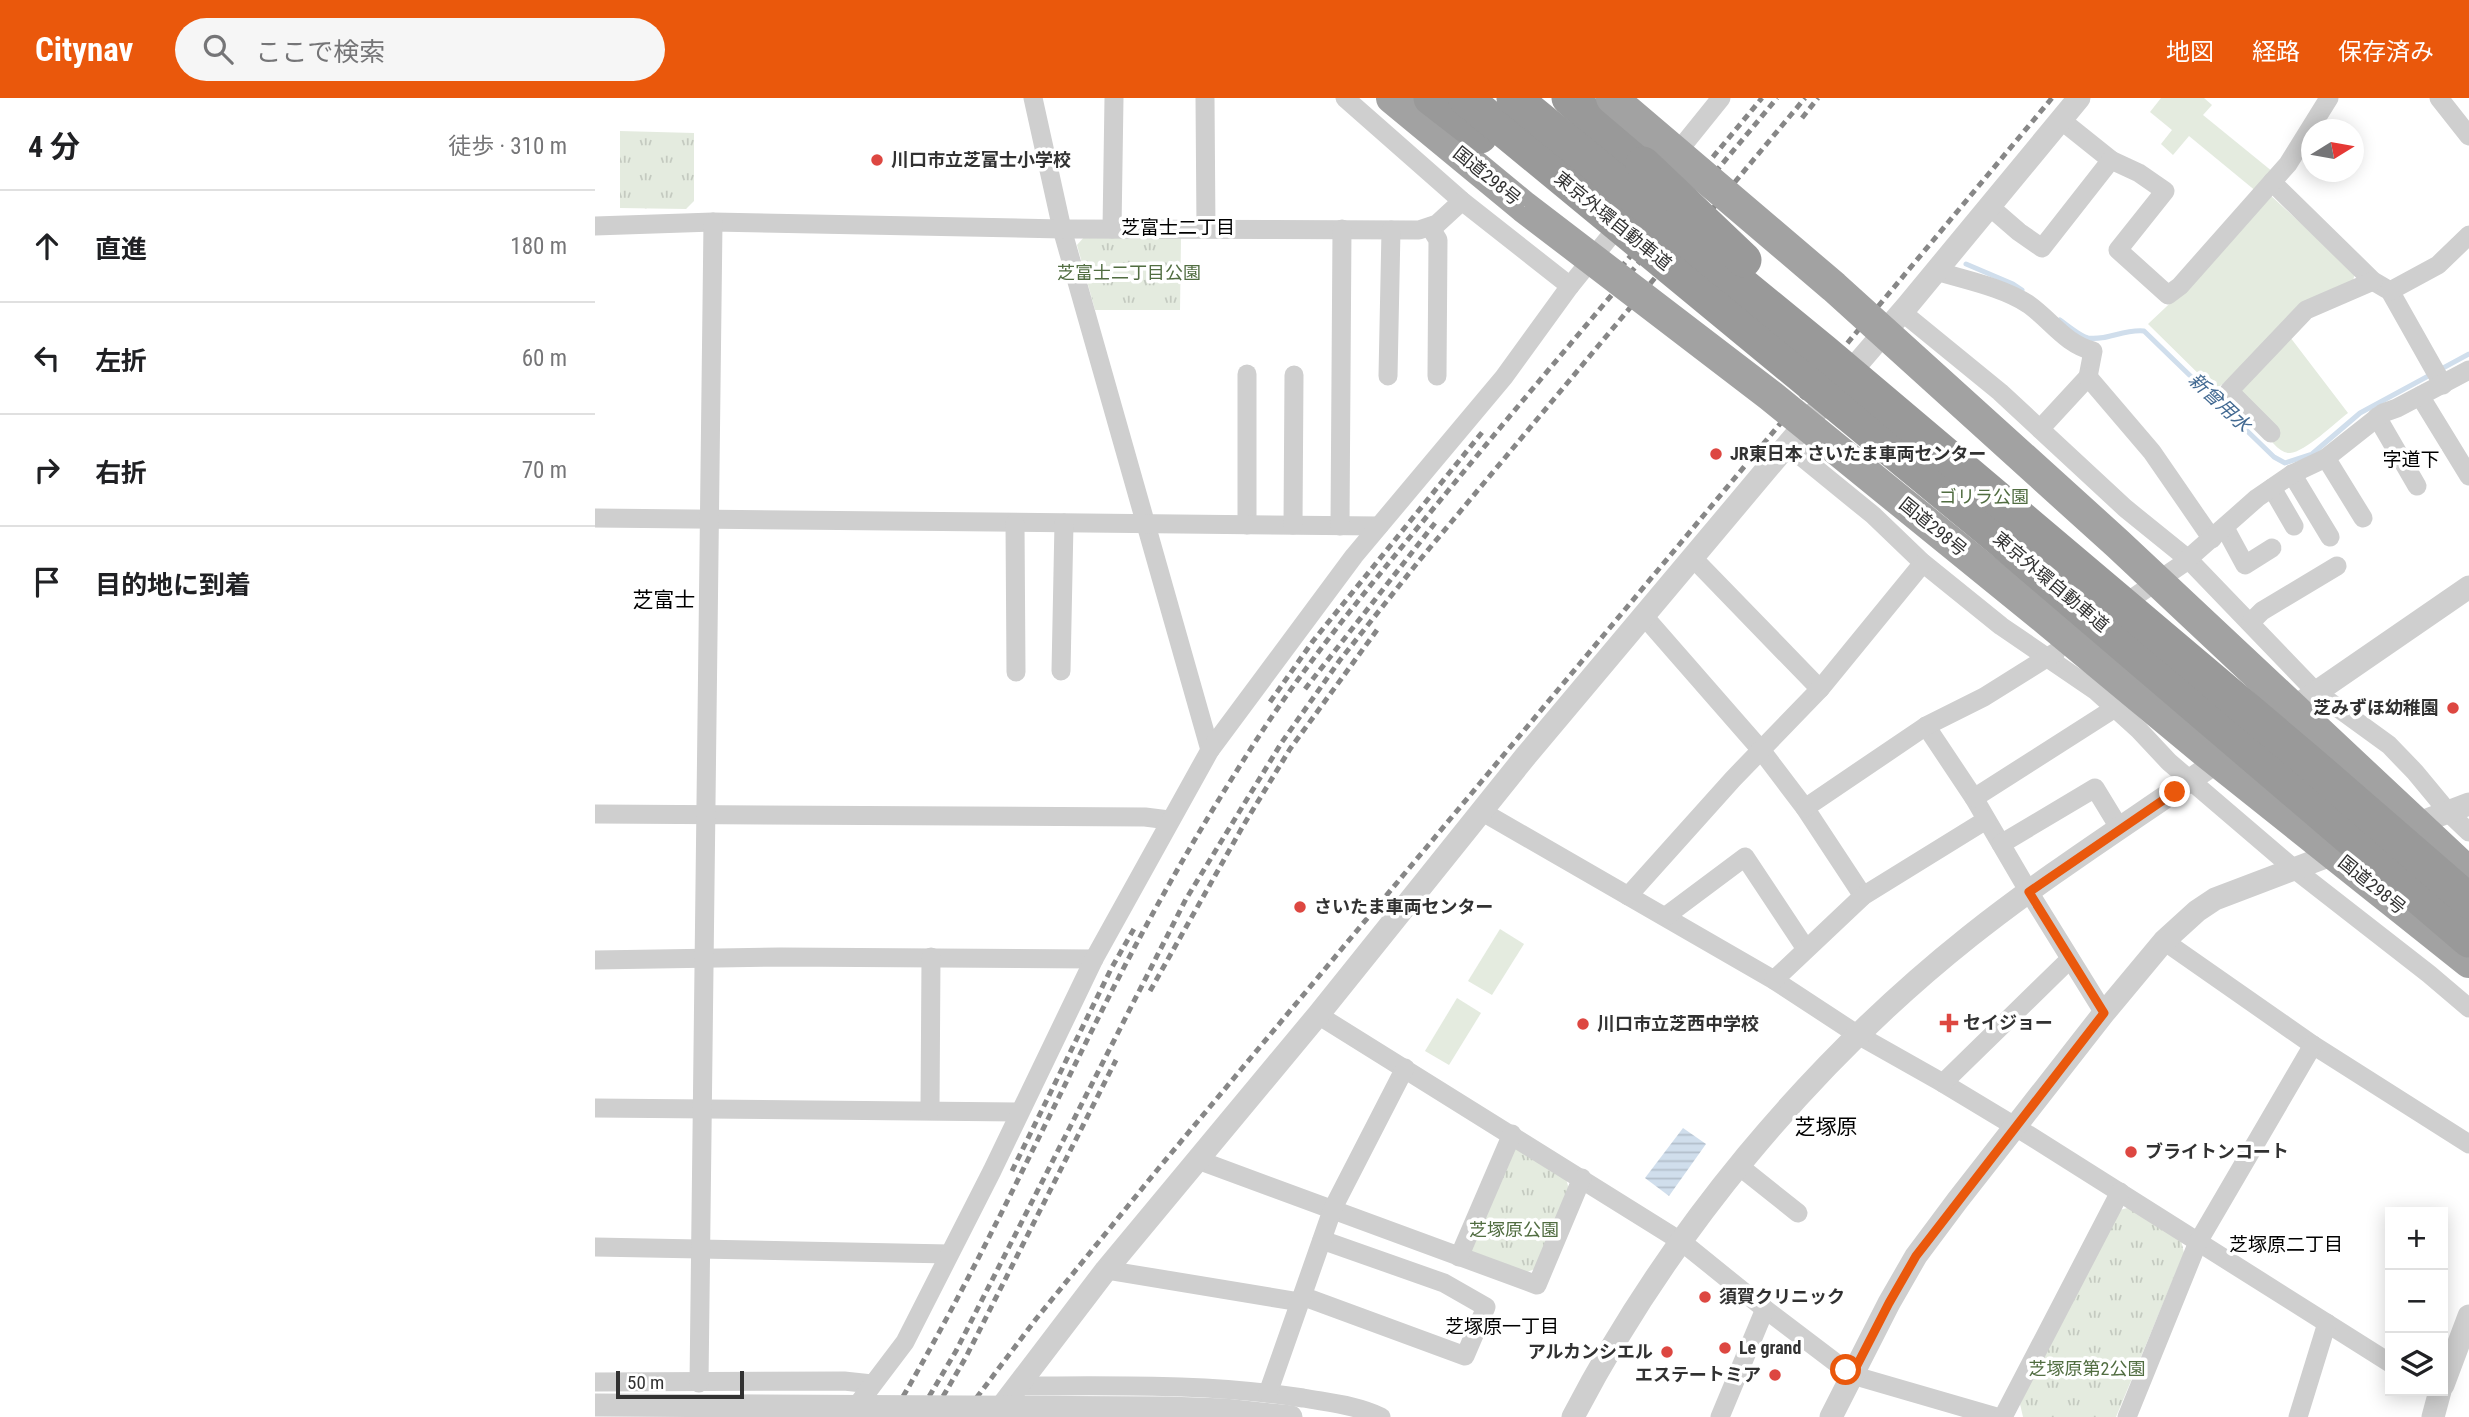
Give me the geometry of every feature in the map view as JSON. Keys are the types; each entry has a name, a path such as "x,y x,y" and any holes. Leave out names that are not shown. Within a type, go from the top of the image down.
{"highway":[{"name":"国道298号","path":"1392,98 1524,207 1771,396 2202,749 2469,962"},
{"path":"1431,98 1701,291"},
{"name":"東京外環自動車道","path":"1465,98 2001,540 2291,785 2469,940"},
{"name":"東京外環自動車道","path":"1514,98 1812,343 2309,762 2469,901"},
{"path":"1569,98 1643,164 1833,344 1975,468 2019,518"},
{"path":"1612,98 1905,351 2118,544 2469,873"}],"street":[{"path":"1033,98 1062,229 1210,750"},
{"path":"1112,229 1114,98"},
{"path":"1205,98 1206,229"},
{"path":"1345,98 1462,201 1570,286"},
{"path":"848,1417 905,1342 992,1171 1094,959 1210,750 1346,566 1504,377 1570,286 1721,98"},
{"path":"994,1417 1106,1270 1318,1015 1481,811 2079,98"},
{"path":"2061,120 2111,160 2139,173 2165,191 2118,250 2168,295 2180,286 2288,164 2329,98"},
{"path":"2439,98 2469,136"},
{"path":"1989,206 2042,248 2111,160"},
{"path":"2272,182 2382,286 2438,377"},
{"path":"595,226 713,222 1062,229 1419,230 1437,224 1462,201"},
{"path":"699,1383 713,222"},
{"path":"1430,227 1438,240 1437,376"},
{"path":"1339,526 1342,229"},
{"path":"1388,376 1391,230"},
{"path":"2271,433 2229,391 2306,310 2438,265 2469,235"},
{"path":"1935,271 2028,304 2080,348 2093,351 2088,377 2040,429"},
{"path":"1902,312 2000,392 2125,508 2188,559 2316,692 2389,745 2459,808 2469,832"},
{"path":"1805,808 1926,726 1984,697 2047,658 2188,559 2272,488 2292,474 2326,458 2377,417 2420,396 2438,377 2469,370"},
{"path":"1247,374 1247,525"},
{"path":"1293,525 1294,375"},
{"path":"2088,377 2245,565 2271,548"},
{"path":"2420,396 2469,476"},
{"path":"2377,417 2417,486"},
{"path":"1787,445 1873,515 1923,563 2001,626 2096,691 2191,781 2293,868 2469,1008"},
{"path":"2326,458 2363,518"},
{"path":"2292,474 2330,537"},
{"path":"2272,488 2294,526"},
{"path":"595,518 1378,526"},
{"path":"1016,523 1016,672"},
{"path":"1061,671 1064,523"},
{"path":"1692,557 1820,689"},
{"path":"1629,895 1820,689 1923,563"},
{"path":"2251,622 2262,611 2337,566"},
{"path":"1573,1417 1594,1375 1682,1242 1759,1141 1858,1035 1931,968 2029,892 2469,587"},
{"path":"1643,615 1761,750 1805,808 1863,896"},
{"path":"1974,798 2115,708"},
{"path":"1926,726 1974,798 2104,1013"},
{"path":"2001,844 2095,788 2120,829"},
{"path":"1831,1417 1916,1256 2104,1013 2164,941 2189,917 2215,899 2459,808"},
{"path":"1481,811 1774,980 1858,1035 2016,1127 2385,1360"},
{"path":"595,814 1145,817 1169,820"},
{"path":"1774,980 1863,896 1986,820"},
{"path":"1666,916 1745,857 1806,949"},
{"path":"2164,941 2313,1045 2469,1144"},
{"path":"595,960 931,957 1094,959"},
{"path":"930,1110 931,957"},
{"path":"1943,1083 2070,958"},
{"path":"1318,1015 1682,1242 1852,1375 1997,1417"},
{"path":"2127,1417 2198,1242 2313,1045"},
{"path":"1269,1392 1333,1208 1405,1068"},
{"path":"595,1108 1019,1112"},
{"path":"1459,1257 1512,1134"},
{"path":"1198,1160 1537,1285 1582,1178"},
{"path":"1739,1166 1798,1213"},
{"path":"2003,1417 2120,1192"},
{"path":"1106,1270 1301,1299 1465,1356 1486,1307 1444,1283 1322,1240"},
{"path":"595,1247 949,1254"},
{"path":"1720,1417 1765,1309"},
{"path":"2448,1368 2469,1316"},
{"path":"2298,1417 2327,1323"},
{"path":"595,1382 844,1381 872,1384"},
{"path":"1016,1386 1168,1386 1269,1392 1360,1407 1381,1417"},
{"path":"2433,1417 2438,1396"},
{"path":"595,1405 1167,1408 1224,1410 1291,1417"}],"green space":[{"path":"2161,98 2204,98 2212,105 2203,115 2273,172 2257,192 2189,136 2173,155 2161,144 2172,130 2150,112"},
{"path":"620,131 694,133 694,201 686,209 620,208"},
{"path":"2268,193 2355,273 2353,281 2215,390 2148,324 2183,291"},
{"name":"芝富士二丁目公園","path":"1085,236 1181,238 1180,310 1095,310 1077,245"},
{"path":"2290,337 2348,413 2312,443 2290,453 2283,451 2268,437 2238,387"},
{"path":"1500,929 1524,944 1492,995 1468,981"},
{"path":"1457,998 1481,1013 1449,1065 1425,1051"},
{"name":"芝塚原公園","path":"1520,1147 1566,1178 1569,1190 1537,1268 1525,1273 1473,1253 1469,1246 1513,1149"},
{"name":"芝塚原第2公園","path":"2131,1207 2181,1240 2184,1253 2116,1417 2023,1417 2020,1404 2116,1211"}],"water":[{"path":"1683,1128 1706,1144 1669,1196 1645,1178"}],"waterway":[{"name":"新曾用水","path":"1966,264 2022,290"},
{"name":"新曾用水","path":"2060,320 2088,338 2144,331 2274,457 2285,463 2312,454 2360,413 2469,354"}],"railway":[{"path":"1613,277 1762,98"},
{"path":"891,1417 981,1253 1136,944 1205,822 1261,733 1305,670 1375,580 1777,98"},
{"path":"917,1417 956,1351 1186,899 1282,742 1340,660 1418,562 1805,98"},
{"path":"1802,118 1818,98"},
{"path":"962,1417 1036,1319 1158,1169 2052,98"},
{"path":"1270,702 1313,641 1484,430"},
{"path":"1305,689 1435,523"},
{"path":"1150,991 1243,826 1290,749 1377,630"},
{"path":"1012,1171 1111,969 1135,927"},
{"path":"931,1417 966,1357 1116,1060"}],"place":[{"name":"川口市立芝富士小学校","path":"877,160"},
{"name":"JR東日本 さいたま車両センター","path":"1716,454"},
{"name":"芝みずほ幼稚園","path":"2453,708"},
{"name":"さいたま車両センター","path":"1300,907"},
{"name":"セイジョー","path":"1949,1023"},
{"name":"川口市立芝西中学校","path":"1583,1024"},
{"name":"ブライトンコート","path":"2131,1152"},
{"name":"須賀クリニック","path":"1705,1297"},
{"name":"Le grand","path":"1725,1348"},
{"name":"アルカンシエル","path":"1667,1352"},
{"name":"エステートミア","path":"1775,1375"}],"district":[{"name":"芝富士二丁目","path":"1178,227"},
{"name":"字道下","path":"2411,459"},
{"name":"芝富士","path":"664,600"},
{"name":"芝塚原","path":"1826,1127"},
{"name":"芝塚原二丁目","path":"2286,1244"},
{"name":"芝塚原一丁目","path":"1502,1326"}],"route":[{"path":"1846,1370 1852,1375 1916,1256 2104,1013 2029,892 2175,792"}],"park label":[{"name":"ゴリラ公園","path":"1984,497"}]}
